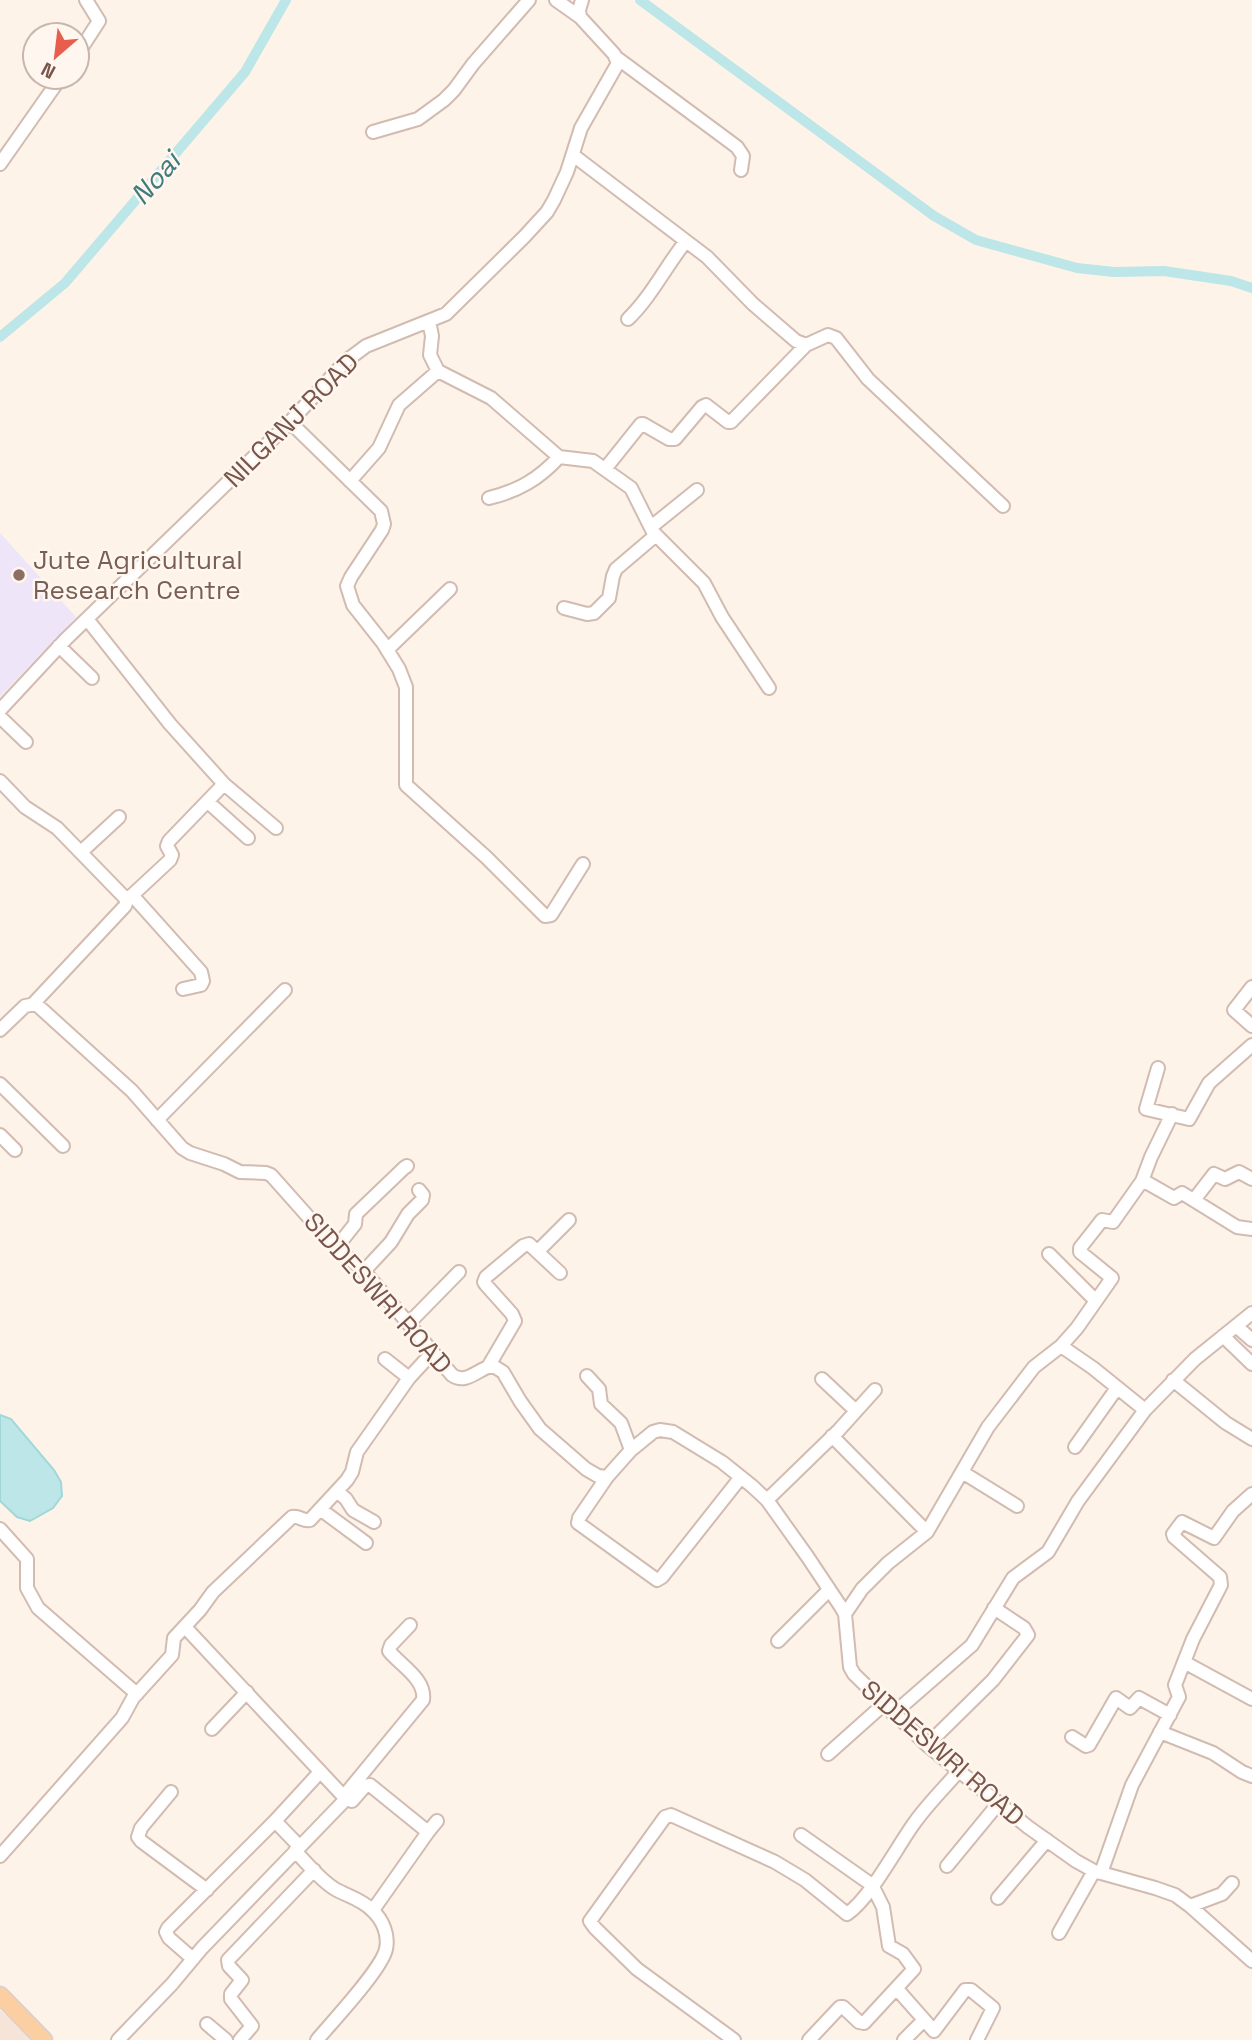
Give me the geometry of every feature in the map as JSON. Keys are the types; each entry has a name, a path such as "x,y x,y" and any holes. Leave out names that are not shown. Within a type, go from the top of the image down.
{"main road":[{"path":"1,1998 44,2040"}],"street":[{"path":"86,0 99,21 91,33"},
{"path":"373,132 418,119 444,100 529,0"},
{"path":"556,0 580,17 617,58 737,146 743,156 741,170"},
{"path":"580,17 582,0"},
{"name":"NILGANJ ROAD","path":"0,710 87,618 290,422 346,361 366,346 446,314 547,212 561,186 581,128 615,70 617,58"},
{"path":"0,164 51,91"},
{"path":"573,155 707,257 753,304 796,341 806,345"},
{"path":"628,319 648,297 687,241"},
{"path":"429,321 432,336 430,355 438,371 491,398 558,457 593,461 631,488 653,531 704,583 722,617 769,688"},
{"path":"606,469 641,424 669,439 675,439 706,405 727,422 731,422 806,345 828,335 836,338 869,379 1003,506"},
{"path":"350,481 379,448 399,405 438,371"},
{"path":"290,422 381,511 384,524 347,586 353,605 387,650 406,687 405,781 408,789 479,851 545,916 551,915 583,864"},
{"path":"489,498 513,491 533,481 558,457"},
{"path":"564,608 587,614 594,613 609,598 616,569 697,490"},
{"path":"387,650 450,589"},
{"path":"87,618 161,713 224,784 276,828"},
{"path":"59,646 92,678"},
{"path":"0,717 26,742"},
{"path":"0,781 25,807 53,825 130,897 201,972 201,985 183,989"},
{"path":"1,1026 25,1006 34,1003 125,906 130,897 170,860 172,855 167,844 224,784"},
{"path":"208,802 248,838"},
{"path":"81,852 119,817"},
{"path":"1252,987 1234,1010 1252,1026"},
{"path":"157,1120 285,990"},
{"name":"SIDDESWRI ROAD","path":"34,1003 132,1091 182,1148 240,1172 271,1175 336,1248 364,1271 456,1378 468,1378 488,1367 495,1367 503,1372 540,1429 593,1474 607,1477 631,1450 653,1432 665,1429 722,1462 767,1500 807,1556 845,1614 852,1671 888,1709 958,1772 1076,1861 1098,1872 1165,1891 1189,1906 1252,1961"},
{"path":"1158,1068 1146,1110 1187,1119 1191,1117 1212,1080 1252,1045"},
{"path":"0,1084 63,1146"},
{"path":"845,1614 862,1589 888,1563 927,1532 988,1427 1034,1367 1061,1346 1112,1278 1079,1250 1101,1220 1112,1222 1142,1181 1172,1114"},
{"path":"0,1135 15,1150"},
{"path":"336,1248 355,1224 358,1213 407,1166"},
{"path":"1194,1200 1214,1174 1226,1179 1239,1172 1252,1179"},
{"path":"1142,1181 1174,1198 1180,1192 1237,1227 1252,1229"},
{"path":"364,1271 387,1247 411,1209 422,1199 423,1195 419,1190"},
{"path":"538,1251 569,1220"},
{"path":"488,1367 515,1321 484,1279 527,1244 560,1273"},
{"path":"1049,1254 1096,1301"},
{"path":"409,1323 459,1272"},
{"path":"828,1754 972,1645 1015,1576 1048,1552 1078,1501 1144,1410 1173,1380 1252,1313"},
{"path":"1236,1325 1252,1340"},
{"path":"1223,1336 1252,1364"},
{"path":"1061,1346 1144,1410"},
{"path":"0,1856 122,1718 136,1694 173,1656 174,1639 213,1592 292,1517 309,1520 350,1476 357,1452 410,1378 433,1352"},
{"path":"385,1359 410,1378"},
{"path":"587,1376 599,1389 601,1404 621,1423 631,1450"},
{"path":"822,1379 856,1411"},
{"path":"1173,1380 1226,1423 1252,1439"},
{"path":"1075,1447 1116,1388"},
{"path":"767,1500 875,1390"},
{"path":"832,1436 927,1532"},
{"path":"962,1472 1017,1506"},
{"path":"607,1477 578,1523 657,1580 741,1477"},
{"path":"337,1491 353,1510 374,1521"},
{"path":"1059,1933 1098,1872 1132,1786 1179,1697 1175,1685 1193,1639 1220,1590 1222,1581 1173,1534 1184,1522 1213,1538 1236,1508 1252,1494"},
{"path":"320,1509 366,1543"},
{"path":"0,1529 27,1559 27,1588 38,1608 136,1694"},
{"path":"778,1641 829,1590"},
{"path":"927,1745 993,1680 1028,1635 1024,1628 994,1608"},
{"path":"118,2040 345,1798 423,1700 421,1684 389,1650 410,1625"},
{"path":"185,1627 345,1798 352,1801 365,1786 370,1785 428,1832"},
{"path":"1184,1662 1252,1699"},
{"path":"212,1729 247,1692"},
{"path":"1072,1737 1086,1746 1089,1745 1116,1698 1130,1708 1139,1698 1170,1715"},
{"path":"1160,1732 1213,1753 1252,1776"},
{"path":"193,1959 169,1938 166,1932 320,1772"},
{"path":"734,2040 637,1969 590,1921 665,1816 671,1815 775,1862 805,1880 844,1913 850,1912 872,1885 918,1818 958,1772"},
{"path":"172,1792 141,1828 138,1837 207,1890"},
{"path":"947,1866 999,1804"},
{"path":"275,1821 314,1870 333,1888 355,1897 373,1910 385,1930 386,1950 382,1959 317,2040"},
{"path":"373,1910 437,1821"},
{"path":"800,1835 872,1885 883,1907 889,1946 903,1954 914,1969 864,2023 859,2022 843,2007 839,2007 809,2040"},
{"path":"998,1898 1047,1840"},
{"path":"240,2040 252,2026 230,1997 242,1980 229,1966 228,1960 314,1870"},
{"path":"1189,1906 1224,1893 1233,1884"},
{"path":"229,1920 247,1938"},
{"path":"897,1989 936,2031 965,1990 969,1989 993,2008 976,2040"},
{"path":"913,2037 924,2021"},
{"path":"207,2024 226,2040"}],"shaded area":[{"name":"Jute Agricultural Research Centre","path":"0,533 76,617 0,697"},
{"path":"0,2010 14,2022 32,2040 0,2040"}],"water":[{"path":"0,1415 11,1419 61,1482 62,1496 53,1508 30,1521 17,1517 0,1501"}],"waterway":[{"name":"Noai","path":"0,337 65,283 245,72 286,0"},
{"path":"640,0 934,216 976,240 1077,268 1114,272 1164,271 1231,281 1252,288"}],"place":[{"name":"Jute Agricultural Research Centre","path":"19,575"}]}
